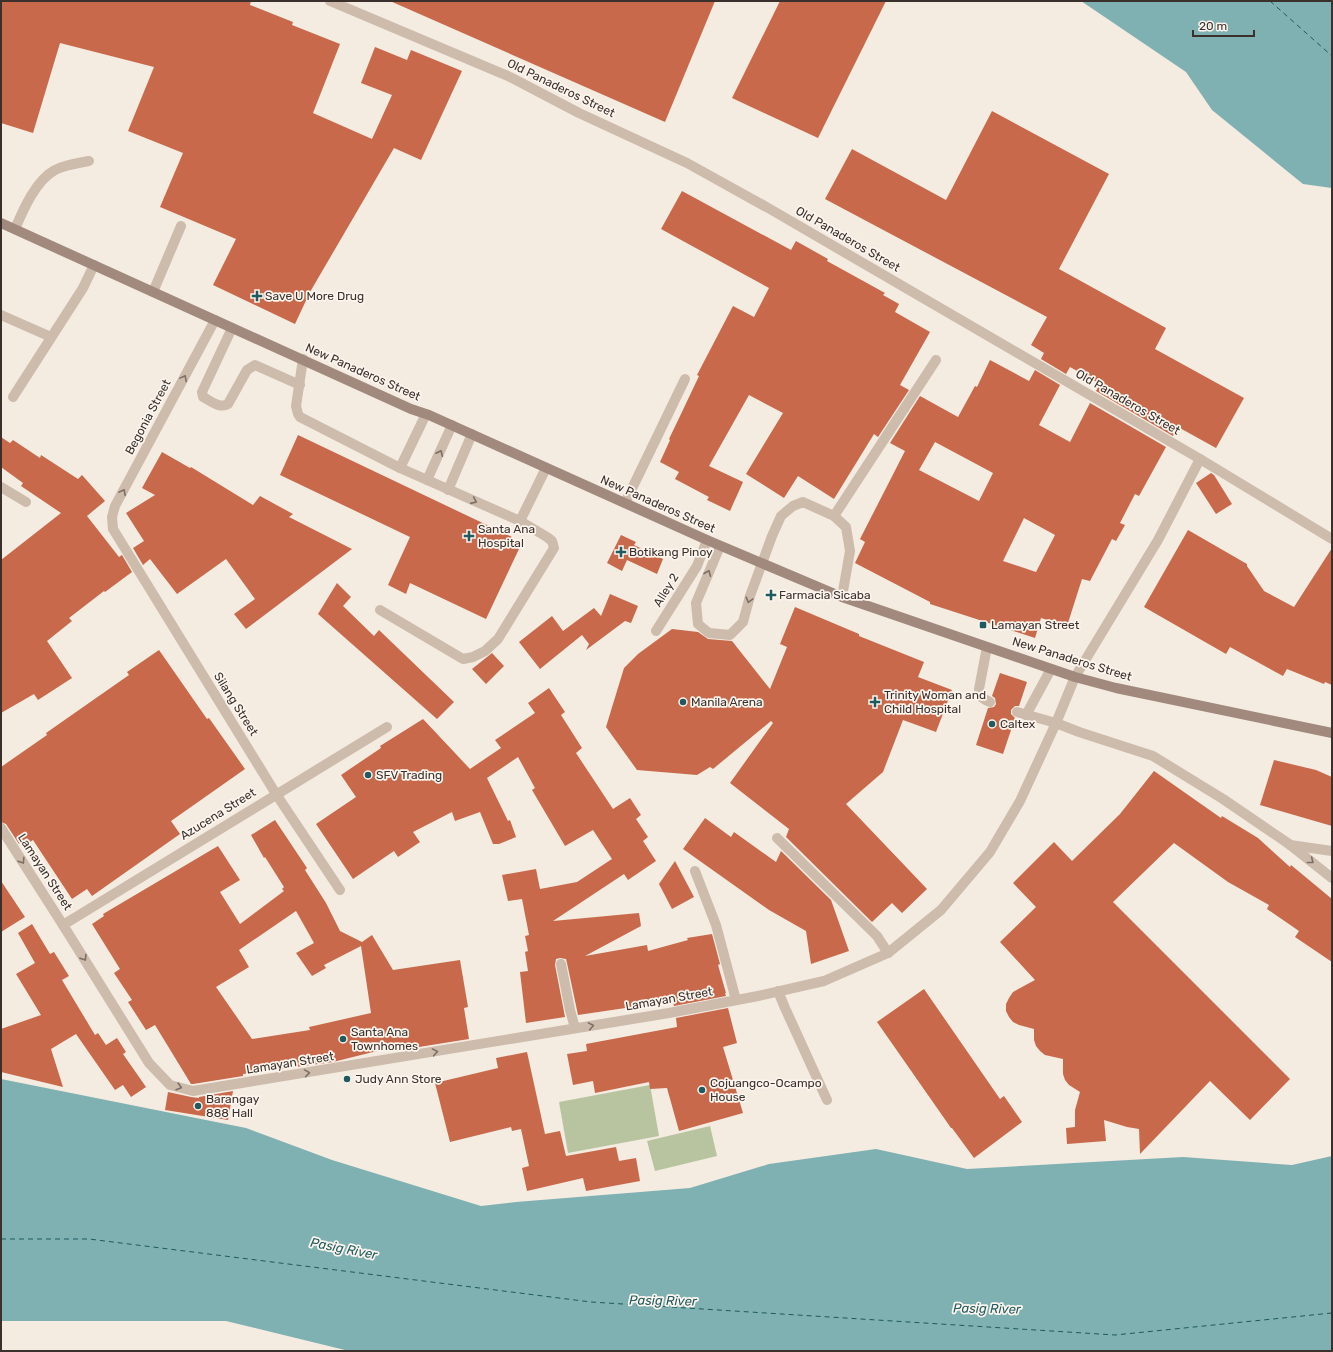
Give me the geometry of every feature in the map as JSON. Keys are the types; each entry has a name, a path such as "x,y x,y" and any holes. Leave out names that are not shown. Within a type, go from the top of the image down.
{"main road":[{"name":"New Panaderos Street","path":"1,223 411,409 472,434 720,546 842,597 1075,676 1153,696 1332,733"}],"street":[{"name":"Old Panaderos Street","path":"330,1 510,77 579,113 687,163 776,212 1200,459 1332,539"},
{"path":"15,229 29,198 46,176 56,169 89,161"},
{"path":"153,292 181,226"},
{"path":"13,397 83,288 94,265"},
{"path":"1,315 52,337"},
{"name":"Begonia Street","path":"113,529 112,517 115,506 215,320"},
{"path":"232,328 202,392 203,397 221,406 228,404 247,370 255,365 300,385"},
{"path":"303,359 296,406 300,417 400,468 520,521 552,541 554,548 498,639 485,651 473,657 463,659 380,610"},
{"path":"834,516 936,360"},
{"path":"625,503 685,379"},
{"path":"400,468 426,414"},
{"path":"427,480 452,426"},
{"path":"448,490 472,434"},
{"name":"Lamayan Street","path":"1,828 149,1063 170,1084 193,1091 669,1013 824,981 888,953 941,910 990,852 1020,801 1056,723 1075,676 1158,540 1200,459"},
{"path":"520,521 546,468"},
{"path":"1,486 26,502"},
{"path":"720,546 696,603 698,624 709,633 730,635 743,622 761,563 781,516 793,506 803,502 834,516 846,526 850,551 842,597"},
{"name":"Silang Street","path":"113,529 276,794 340,890"},
{"name":"Alley 2","path":"656,631 697,566 707,540"},
{"path":"987,647 979,694 982,698 990,702"},
{"path":"1051,669 1022,714 1056,723 1153,756 1223,799 1290,844 1332,878"},
{"name":"Azucena Street","path":"63,925 388,727"},
{"path":"777,838 877,936 888,953"},
{"path":"1290,844 1332,851"},
{"path":"695,871 716,925 736,1000"},
{"path":"561,964 575,1028"},
{"path":"778,991 827,1100"}],"green space":[{"path":"650,1085 659,1136 568,1153 559,1102"},
{"path":"710,1126 717,1156 655,1171 647,1141"}],"water":[{"path":"1081,1 1332,1 1332,188 1303,184 1212,110 1186,72"},
{"name":"Pasig River","path":"1,1079 246,1128 332,1160 481,1206 690,1188 769,1164 876,1149 967,1169 1183,1157 1292,1165 1332,1156 1332,1351 349,1351 226,1321 1,1321"}],"building":[{"path":"1,1 251,1 250,5 293,22 292,25 340,44 313,113 372,139 392,95 361,83 375,47 407,60 411,50 462,71 421,160 394,148 310,292 295,324 213,285 236,239 160,207 183,153 128,131 154,67 60,43 33,133 1,123"},
{"path":"390,1 715,1 665,122"},
{"path":"780,1 886,1 818,138 732,98"},
{"path":"992,111 1109,174 1059,269 1166,328 1155,349 1244,398 1216,448 1178,427 1173,436 1096,391 1100,384 1070,367 1066,374 1041,359 1044,353 1031,345 1047,317 825,199 852,149 946,200"},
{"path":"682,191 791,250 796,241 828,259 827,261 885,293 883,295 899,304 895,312 930,332 900,385 909,390 878,437 874,434 834,499 798,476 784,498 746,474 783,413 749,395 709,466 743,482 730,511 707,500 709,497 675,479 679,472 660,462 670,440 669,439 699,376 697,375 733,306 754,317 769,288 661,229"},
{"path":"990,360 1029,381 1035,370 1060,385 1039,425 1070,442 1090,403 1166,447 1139,496 1135,494 1120,523 1125,525 1116,541 1112,539 1090,581 1082,579 1067,626 1041,618 1035,638 930,604 930,602 855,563 865,542 860,539 905,451 890,443 920,396 958,417 975,386 977,387","holes":["935,442 993,473 979,501 919,470","1024,518 1055,535 1036,572 1003,561"]},
{"path":"298,435 512,537 509,544 519,549 486,619 410,583 406,594 388,585 410,537 280,475"},
{"path":"1,437 10,443 13,440 40,458 41,455 78,479 82,475 105,501 87,516 119,557 122,555 132,572 69,618 72,621 47,641 72,678 38,700 34,694 1,713 1,560 61,513 21,486 23,483 1,467"},
{"path":"162,452 190,468 191,467 253,505 260,496 293,514 289,517 352,549 246,629 234,614 255,599 226,559 177,594 150,559 143,565 133,548 144,541 126,513 155,495 142,488"},
{"path":"1211,473 1214,475 1232,504 1216,514 1196,483"},
{"path":"1188,530 1247,564 1264,591 1294,607 1332,548 1332,685 1325,682 1324,684 1287,669 1283,676 1230,647 1226,654 1144,607"},
{"path":"621,535 636,542 634,545 663,559 657,574 627,560 622,571 607,563"},
{"path":"337,583 351,597 343,606 374,636 379,630 454,702 437,719 318,614"},
{"path":"610,594 638,606 631,623 625,621 586,650 589,644 582,635 540,669 519,642 552,616 563,631 594,608 601,616"},
{"path":"795,607 859,634 859,636 924,662 918,677 952,690 936,732 903,720 883,772 846,804 927,889 902,913 892,903 872,922 786,837 789,829 730,783 773,723 771,721 713,769 710,767 697,775 637,770 606,727 624,668 638,654 672,629 698,632 708,639 732,641 770,689 787,647 780,644"},
{"path":"159,650 207,719 209,718 245,769 171,821 180,834 92,896 87,889 72,899 33,840 30,842 27,838 19,844 6,824 1,822 1,767 47,735 46,733 129,675 127,672"},
{"path":"492,653 504,666 486,684 472,669"},
{"path":"1000,673 1027,682 1019,706 1015,706 1011,710 1011,714 1015,718 1003,754 976,745 988,708 994,707 996,704 995,698 992,696"},
{"path":"549,688 565,712 561,715 582,748 576,753 613,809 630,798 641,815 636,819 648,837 643,841 656,861 628,880 624,874 553,921 639,913 641,926 585,956 647,945 648,951 688,940 687,938 712,934 726,996 674,1006 673,1001 578,1015 566,959 560,958 556,959 555,965 565,1017 526,1023 520,972 528,971 525,952 528,951 525,936 529,935 522,899 508,901 502,875 536,869 540,889 577,882 612,859 593,830 565,846 532,790 535,788 518,757 487,778 508,821 510,820 516,837 499,844 493,844 480,812 455,821 452,812 413,832 420,842 398,857 394,851 353,879 316,824 356,797 341,775 381,748 380,746 423,719 470,769 501,748 495,740 535,713 528,703"},
{"path":"1274,760 1316,770 1332,777 1332,826 1260,805"},
{"path":"1154,771 1221,818 1222,816 1258,838 1290,867 1291,865 1332,899 1332,962 1295,937 1299,931 1267,909 1269,905 1228,882 1174,843 1113,902 1290,1079 1250,1120 1210,1081 1140,1154 1139,1129 1104,1120 1106,1141 1067,1144 1066,1128 1075,1127 1075,1110 1080,1092 1069,1085 1065,1080 1063,1074 1063,1059 1045,1055 1036,1046 1034,1040 1034,1029 1019,1025 1013,1022 1009,1017 1006,1011 1006,1004 1013,992 1035,980 1000,942 1036,907 1013,883 1054,842 1072,861 1120,814"},
{"path":"705,818 731,837 734,832 776,862 781,851 831,900 849,951 811,964 806,931 769,910 683,849"},
{"path":"275,820 307,868 305,870 326,903 340,931 362,942 372,935 393,970 460,960 468,1007 464,1008 469,1039 394,1051 393,1047 333,1062 243,1074 243,1076 191,1084 155,1025 146,1030 128,1002 132,1000 114,973 120,969 92,924 104,916 103,914 218,846 240,880 220,892 240,924 284,891 282,889 284,887 265,857 264,858 251,835","holes":["296,911 314,943 296,953 312,976 326,968 324,965 361,946 371,1013 309,1027 310,1030 252,1039 216,987 249,967 239,950"]},
{"path":"675,861 694,897 672,909 659,884"},
{"path":"1,881 25,917 1,932"},
{"path":"32,924 50,954 54,952 69,976 62,980 95,1035 98,1033 106,1045 117,1038 126,1052 123,1054 146,1087 131,1097 123,1085 115,1090 76,1034 51,1049 63,1087 1,1072 1,1029 41,1015 16,974 35,963 18,933"},
{"path":"924,989 1000,1099 1004,1096 1022,1122 974,1158 951,1128 877,1022"},
{"path":"728,1008 737,1043 723,1047 743,1113 679,1131 667,1088 650,1089 649,1082 595,1093 593,1081 573,1085 567,1054 587,1051 586,1044 677,1027 676,1018"},
{"path":"527,1052 545,1134 560,1131 566,1156 616,1147 619,1161 636,1158 640,1181 586,1191 583,1178 527,1191 522,1168 529,1166 521,1129 512,1131 511,1127 450,1142 435,1083 498,1068 496,1058"},
{"name":"Barangay 888 Hall","path":"233,1091 228,1120 165,1110 168,1092 199,1098"}],"ferry route":[{"path":"1270,1 1332,56"},
{"path":"1,1239 89,1239 591,1302 1115,1335 1332,1313"}],"place":[{"name":"Save U More Drug","path":"257,296"},
{"name":"Santa Ana Hospital","path":"469,536"},
{"name":"Botikang Pinoy","path":"621,552"},
{"name":"Farmacia Sicaba","path":"771,595"},
{"name":"Lamayan Street","path":"983,625"},
{"name":"Manila Arena","path":"683,702"},
{"name":"Trinity Woman and Child Hospital","path":"875,702"},
{"name":"Caltex","path":"992,724"},
{"name":"SFV Trading","path":"368,775"},
{"name":"Santa Ana Townhomes","path":"343,1039"},
{"name":"Judy Ann Store","path":"347,1079"},
{"name":"Cojuangco-Ocampo House","path":"702,1090"},
{"name":"Barangay 888 Hall","path":"198,1106"}]}
